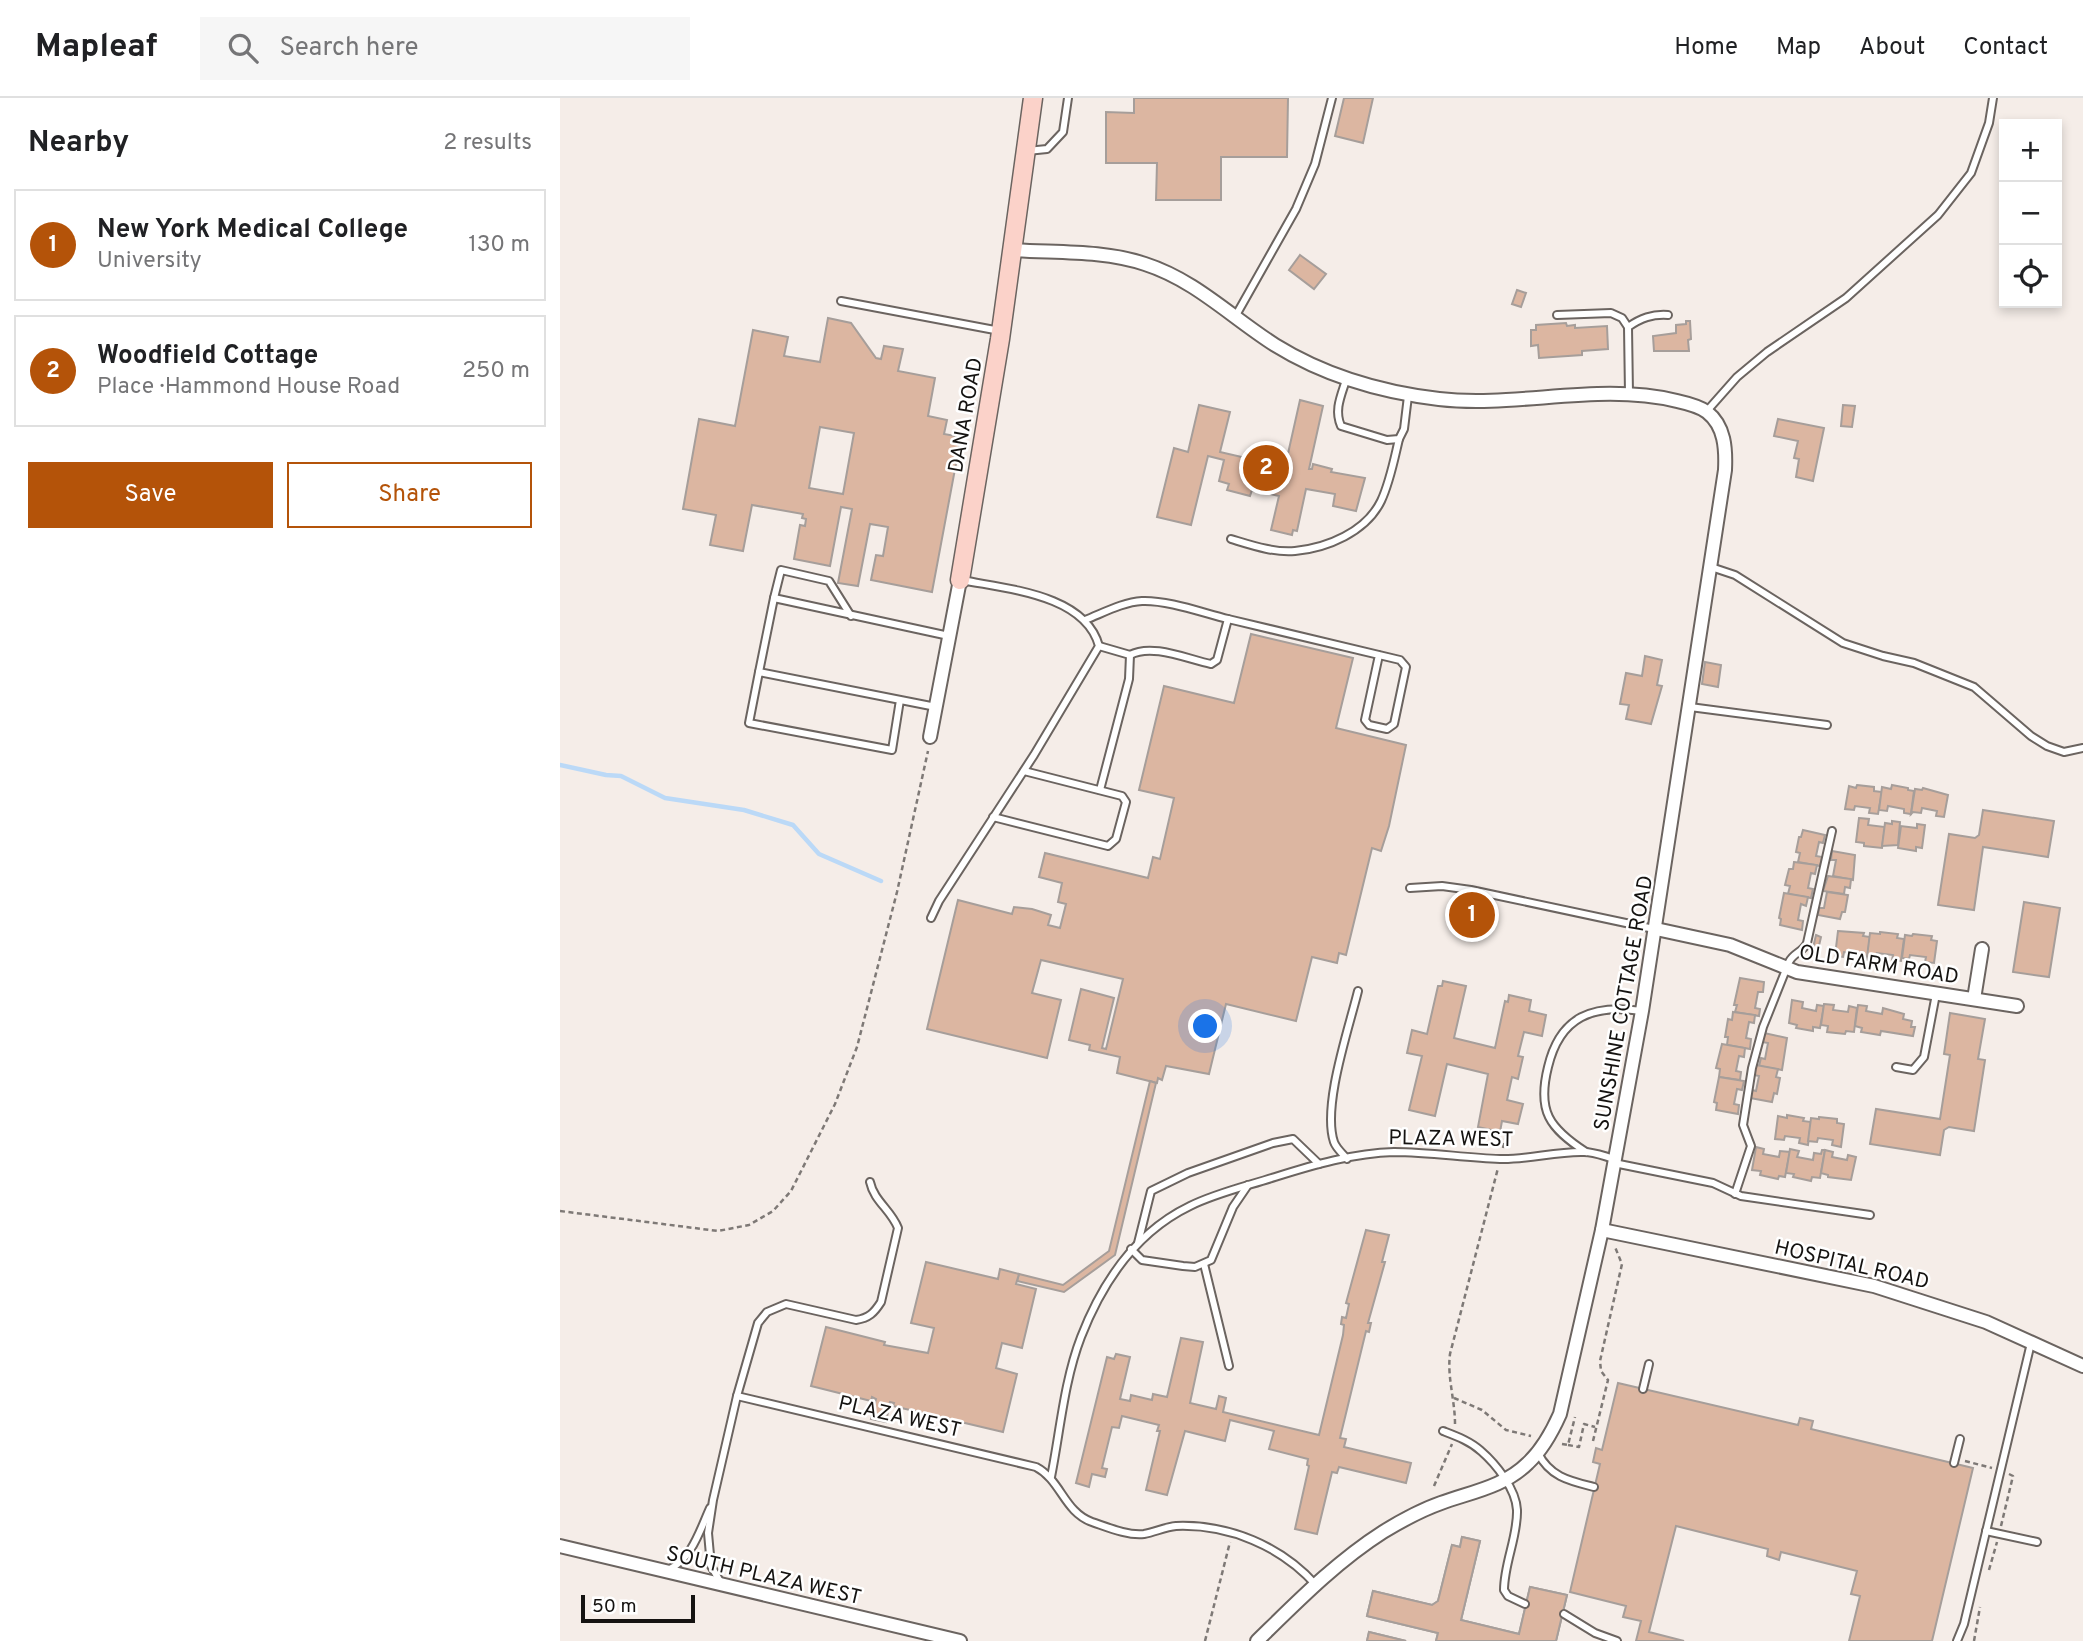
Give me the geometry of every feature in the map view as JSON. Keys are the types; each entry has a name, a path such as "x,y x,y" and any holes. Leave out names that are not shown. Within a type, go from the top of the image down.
{"street":[{"name":"DANA ROAD","path":"930,737 960,580 1001,332 1033,98"},
{"path":"1013,250 1089,254 1143,263 1173,275 1202,292 1274,345 1311,365 1346,380 1408,396 1461,400 1629,394 1690,404 1706,412"},
{"name":"SUNSHINE COTTAGE ROAD","path":"1257,1641 1361,1547 1409,1517 1440,1503 1477,1493 1517,1473 1538,1453 1560,1414 1602,1230 1642,1011 1725,470 1726,447 1720,428 1706,412"},
{"name":"OLD FARM ROAD","path":"1656,929 1730,945 1797,972 2017,1006"},
{"path":"1974,999 1982,949"},
{"name":"HOSPITAL ROAD","path":"1602,1230 1874,1286 1986,1322 2083,1366"},
{"name":"SOUTH PLAZA WEST","path":"560,1546 960,1641"}],"lane":[{"path":"1027,151 1047,149 1063,132 1068,98"},
{"path":"1235,317 1296,209 1315,164 1332,98"},
{"path":"1706,412 1738,377 1767,352 1846,298 1937,215 1971,173 1989,123 1993,98"},
{"path":"841,301 1001,332"},
{"path":"1557,315 1611,313 1622,317 1628,327 1629,394"},
{"path":"1628,327 1655,314 1668,315"},
{"path":"1346,380 1338,405 1337,417 1341,426 1387,440 1399,439"},
{"path":"1231,539 1259,547 1293,551 1327,544 1348,535 1371,516 1381,501 1404,429 1408,396"},
{"path":"1711,566 1735,575 1843,643 1914,663 1974,687 2031,736 2047,746 2064,752 2083,748"},
{"path":"851,615 829,581 781,570 749,723 892,750 900,700"},
{"path":"931,918 939,901 1024,771 1099,646 1096,633 1085,620 1038,594 960,580"},
{"path":"774,598 949,636"},
{"path":"1085,620 1122,605 1140,601 1156,602 1228,619 1400,660 1406,667 1394,724 1387,729 1369,725 1366,720 1379,655"},
{"path":"1099,646 1130,655 1139,650 1156,651 1211,664 1217,660 1228,619"},
{"path":"1100,790 1129,679 1130,655"},
{"path":"759,672 936,707"},
{"path":"1690,707 1827,725"},
{"path":"993,817 1108,846 1116,839 1126,802 1122,796 1024,771"},
{"path":"1735,1194 1751,1146 1743,1125 1752,1068 1763,1027 1792,957 1805,948 1807,943 1832,831"},
{"path":"1410,888 1443,886 1471,890 1656,929"},
{"path":"1347,1159 1334,1143 1331,1121 1335,1085 1358,991"},
{"path":"1896,1067 1913,1070 1924,1057 1936,994"},
{"path":"1586,1152 1559,1131 1543,1104 1543,1087 1552,1048 1568,1025 1581,1017 1606,1009 1642,1011"},
{"path":"1138,1243 1151,1191 1188,1173 1273,1143 1293,1139 1319,1164"},
{"name":"PLAZA WEST","path":"737,1396 1036,1467 1051,1478 1080,1339 1102,1295 1131,1249 1152,1229 1191,1205 1319,1164 1347,1159 1392,1152 1437,1153 1500,1160 1586,1152 1713,1183 1735,1194 1870,1215"},
{"path":"721,1583 711,1566 708,1546 713,1500 737,1396 758,1323 762,1316 773,1308 792,1304 856,1320 875,1312 881,1302 898,1228 872,1192 870,1182"},
{"path":"1131,1249 1142,1260 1183,1266 1204,1264 1211,1259 1233,1207 1248,1185"},
{"path":"1204,1264 1229,1366"},
{"path":"1957,1641 1965,1621 2031,1341"},
{"path":"1643,1389 1649,1364"},
{"path":"1443,1431 1481,1451 1514,1495 1517,1511 1504,1590 1508,1596 1525,1604"},
{"path":"1954,1463 1960,1439"},
{"path":"1538,1453 1548,1468 1562,1479 1594,1487"},
{"path":"1051,1478 1073,1511 1090,1521 1136,1534 1175,1526 1232,1533 1278,1552 1299,1567 1316,1585"},
{"path":"665,1571 677,1566 689,1553 713,1500"},
{"path":"1986,1531 2037,1542"},
{"path":"1564,1614 1595,1633 1617,1641"}],"path":[{"path":"560,1211 718,1231 749,1225 773,1211 791,1191 835,1104 856,1046 900,878 930,737"},
{"path":"1434,1486 1454,1435 1454,1398 1448,1368 1450,1354 1507,1131"},
{"path":"1592,1441 1608,1380 1601,1371 1600,1361 1622,1264 1615,1251 1616,1232"},
{"path":"1454,1398 1482,1410 1506,1430 1568,1445 1579,1447 1584,1424 1595,1427"},
{"path":"1568,1445 1576,1409"},
{"path":"1205,1641 1232,1533"}],"building":[{"path":"1134,98 1288,98 1287,157 1221,157 1221,200 1156,200 1157,163 1106,163 1106,112 1134,113"},
{"path":"1344,98 1373,98 1363,143 1335,136"},
{"path":"1300,255 1326,274 1314,289 1289,270"},
{"path":"1517,290 1526,293 1521,307 1512,304"},
{"path":"828,318 851,323 876,358 881,359 884,346 903,349 898,371 935,378 928,416 947,420 944,434 961,437 932,592 871,580 876,555 883,556 888,527 870,524 858,586 838,583 852,509 841,507 830,566 794,559 800,525 805,526 806,519 802,518 803,514 752,505 743,551 710,545 716,515 683,509 699,419 735,426 753,330 788,337 784,356 820,362","holes":["820,427 854,433 843,494 809,488"]},
{"path":"1686,321 1690,321 1689,351 1654,351 1653,336 1676,333 1676,325 1686,324"},
{"path":"1566,323 1567,326 1575,325 1575,328 1607,326 1608,349 1582,351 1582,355 1539,358 1538,345 1531,346 1531,330 1536,330 1536,325"},
{"path":"1300,400 1323,406 1309,469 1312,469 1313,464 1332,469 1331,472 1365,478 1356,511 1333,506 1335,494 1306,489 1297,531 1293,530 1292,535 1271,530 1279,496 1252,490 1250,496 1227,490 1229,484 1219,481 1224,460 1208,456 1191,525 1157,517 1174,448 1188,452 1199,405 1230,412 1220,452 1285,467"},
{"path":"1843,405 1855,406 1852,427 1841,426"},
{"path":"1778,419 1824,428 1813,481 1796,477 1799,459 1794,458 1798,441 1774,436"},
{"path":"1251,634 1353,658 1336,728 1406,745 1389,826 1381,851 1372,848 1346,955 1339,953 1337,963 1312,957 1296,1021 1226,1004 1209,1074 1166,1066 1162,1080 1158,1078 1157,1083 1117,1073 1120,1057 1089,1050 1090,1045 1069,1040 1081,989 1114,998 1102,1048 1106,1049 1123,979 1041,960 1032,993 1061,1000 1047,1058 927,1029 958,900 1012,914 1014,907 1032,909 1051,915 1048,925 1060,928 1066,904 1058,902 1062,883 1039,877 1045,853 1148,878 1153,857 1160,859 1174,798 1139,790 1164,686 1234,703"},
{"path":"1645,656 1662,660 1657,685 1662,686 1651,724 1626,719 1629,705 1620,704 1626,673 1642,676"},
{"path":"1705,662 1721,665 1718,687 1702,684"},
{"path":"1857,785 1874,787 1874,791 1882,792 1878,814 1869,813 1870,808 1855,806 1854,810 1845,809 1849,786 1856,788"},
{"path":"1892,785 1914,791 1911,814 1904,813 1904,809 1888,806 1887,811 1879,810 1882,787 1891,789"},
{"path":"1923,788 1948,795 1944,817 1936,816 1937,811 1922,808 1921,813 1911,814 1915,789"},
{"path":"1983,810 2054,821 2048,857 1983,847 1974,910 1938,905 1949,834 1975,838 1979,835"},
{"path":"1859,818 1869,819 1868,825 1885,827 1882,848 1856,842"},
{"path":"1892,821 1900,822 1898,845 1882,846 1885,823 1892,824"},
{"path":"1917,824 1925,825 1922,848 1916,847 1916,851 1898,848 1901,826 1917,828"},
{"path":"1803,830 1825,835 1823,843 1819,842 1816,856 1822,857 1820,866 1798,862 1800,853 1796,852"},
{"path":"1832,851 1855,855 1853,880 1833,876 1836,860 1831,860"},
{"path":"1794,862 1817,865 1815,874 1811,873 1808,888 1813,889 1811,898 1788,894 1790,886 1785,885 1789,869 1793,869"},
{"path":"1828,876 1851,879 1850,888 1845,887 1844,894 1823,891"},
{"path":"1827,892 1848,895 1845,912 1842,912 1840,919 1818,915 1819,908 1824,908"},
{"path":"1784,893 1808,897 1806,906 1801,904 1798,920 1803,921 1802,930 1780,925"},
{"path":"2024,902 2060,908 2049,977 2013,972"},
{"path":"1838,931 1864,933 1863,936 1870,937 1867,960 1859,959 1860,954 1844,952 1843,957 1835,956"},
{"path":"1870,933 1898,934 1897,938 1904,939 1901,961 1892,960 1893,955 1877,953 1876,958 1867,957"},
{"path":"1816,935 1821,937 1818,950 1813,948"},
{"path":"1905,935 1932,936 1931,940 1937,941 1934,963 1925,962 1926,957 1910,955 1909,959 1902,958"},
{"path":"1740,978 1764,982 1763,992 1758,992 1755,1008 1760,1009 1759,1016 1735,1012"},
{"path":"1443,981 1466,986 1454,1038 1495,1048 1505,1001 1508,1002 1509,995 1531,1000 1529,1011 1546,1015 1542,1036 1524,1032 1518,1056 1523,1057 1518,1079 1512,1077 1507,1100 1523,1104 1518,1124 1502,1121 1500,1132 1478,1127 1488,1074 1447,1064 1435,1116 1409,1110 1422,1056 1407,1053 1412,1030 1427,1034 1438,986 1442,986"},
{"path":"1792,1000 1803,1002 1802,1008 1816,1011 1817,1005 1824,1006 1820,1028 1813,1027 1813,1031 1796,1028 1797,1025 1789,1023"},
{"path":"1824,1004 1834,1005 1833,1010 1848,1012 1849,1006 1857,1008 1854,1032 1827,1032 1828,1026 1821,1025"},
{"path":"1858,1005 1867,1006 1866,1011 1882,1014 1883,1008 1904,1014 1903,1019 1912,1021 1911,1027 1915,1027 1913,1036 1881,1031 1880,1035 1861,1032 1862,1028 1855,1026"},
{"path":"1733,1012 1755,1015 1754,1023 1749,1022 1746,1038 1751,1039 1750,1049 1727,1045 1728,1037 1725,1037 1728,1019 1732,1020"},
{"path":"1950,1013 1985,1019 1978,1059 1985,1060 1974,1131 1949,1127 1944,1130 1940,1155 1870,1144 1876,1109 1940,1119 1950,1055 1944,1054"},
{"path":"1764,1033 1787,1038 1782,1070 1759,1066 1761,1058 1765,1059 1768,1043 1762,1042"},
{"path":"1722,1044 1745,1048 1744,1057 1739,1056 1736,1071 1741,1072 1740,1080 1719,1077 1720,1069 1716,1068"},
{"path":"1756,1065 1778,1069 1776,1077 1780,1078 1777,1094 1774,1093 1772,1102 1750,1098 1752,1090 1756,1091 1759,1076 1754,1075"},
{"path":"1719,1077 1744,1081 1742,1090 1737,1089 1734,1104 1739,1105 1738,1114 1716,1110 1717,1103 1714,1102"},
{"path":"1150,1081 1156,1083 1115,1255 1064,1292 1017,1281 1019,1274 1063,1285 1109,1251"},
{"path":"1787,1115 1811,1122 1808,1145 1799,1143 1800,1138 1785,1136 1784,1140 1775,1139 1778,1116 1787,1118"},
{"path":"1811,1118 1837,1119 1837,1123 1844,1124 1841,1147 1832,1145 1833,1140 1818,1138 1817,1142 1808,1141"},
{"path":"1756,1147 1764,1149 1763,1154 1779,1157 1780,1151 1790,1152 1785,1177 1779,1176 1778,1179 1760,1175 1761,1171 1752,1170"},
{"path":"1790,1149 1799,1151 1797,1157 1813,1160 1814,1153 1821,1154 1822,1150 1825,1150 1820,1178 1812,1177 1811,1181 1786,1173"},
{"path":"1825,1150 1833,1152 1832,1157 1847,1160 1848,1155 1856,1157 1851,1180 1828,1177 1821,1173"},
{"path":"1366,1230 1389,1235 1382,1262 1385,1262 1368,1323 1371,1323 1369,1332 1366,1331 1340,1438 1346,1439 1344,1447 1411,1463 1406,1483 1339,1467 1337,1473 1332,1472 1317,1534 1295,1529 1309,1466 1308,1459 1269,1449 1274,1431 1230,1420 1225,1441 1185,1431 1167,1495 1146,1490 1160,1431 1157,1431 1159,1425 1122,1416 1119,1428 1112,1427 1102,1468 1107,1469 1105,1477 1092,1474 1089,1487 1076,1483 1107,1357 1114,1359 1116,1354 1130,1357 1120,1399 1130,1401 1131,1395 1152,1400 1153,1394 1167,1397 1181,1338 1203,1342 1190,1403 1216,1409 1219,1396 1226,1398 1223,1412 1319,1435 1343,1335 1342,1317 1346,1318 1349,1304 1346,1303"},
{"path":"926,1262 998,1279 1000,1269 1019,1274 1016,1284 1036,1289 1022,1348 1002,1343 996,1368 1017,1374 1003,1432 893,1406 894,1403 890,1402 886,1422 871,1419 876,1399 872,1397 871,1401 811,1386 826,1327 885,1342 884,1345 928,1353 934,1328 911,1323"},
{"path":"1618,1383 1798,1425 1800,1418 1813,1421 1811,1429 1973,1468 1932,1641 1849,1641 1860,1596 1851,1594 1857,1571 1781,1552 1779,1560 1767,1556 1768,1549 1676,1526 1649,1632 1684,1641 1636,1641 1641,1621 1623,1617 1626,1606 1570,1592 1600,1464 1593,1462 1596,1448 1602,1450"},
{"path":"1462,1537 1480,1541 1461,1620 1519,1634 1530,1587 1567,1595 1556,1641 1436,1641 1438,1633 1367,1616 1373,1591 1432,1605 1438,1601 1452,1545 1460,1547"},
{"path":"1462,1537 1480,1541 1461,1620 1519,1634 1530,1587 1567,1595 1556,1641 1436,1641 1438,1633 1367,1616 1373,1591 1432,1605 1438,1601 1452,1545 1460,1547"},
{"path":"1369,1632 1406,1641 1367,1641"},
{"path":"1369,1632 1406,1641 1367,1641"}],"waterway":[{"path":"560,765 621,776 665,798 744,810 793,825 819,854 881,881"}],"place":[{"name":"Woodfield Cottage","path":"1266,468"},
{"name":"New York Medical College","path":"1472,915"}]}
